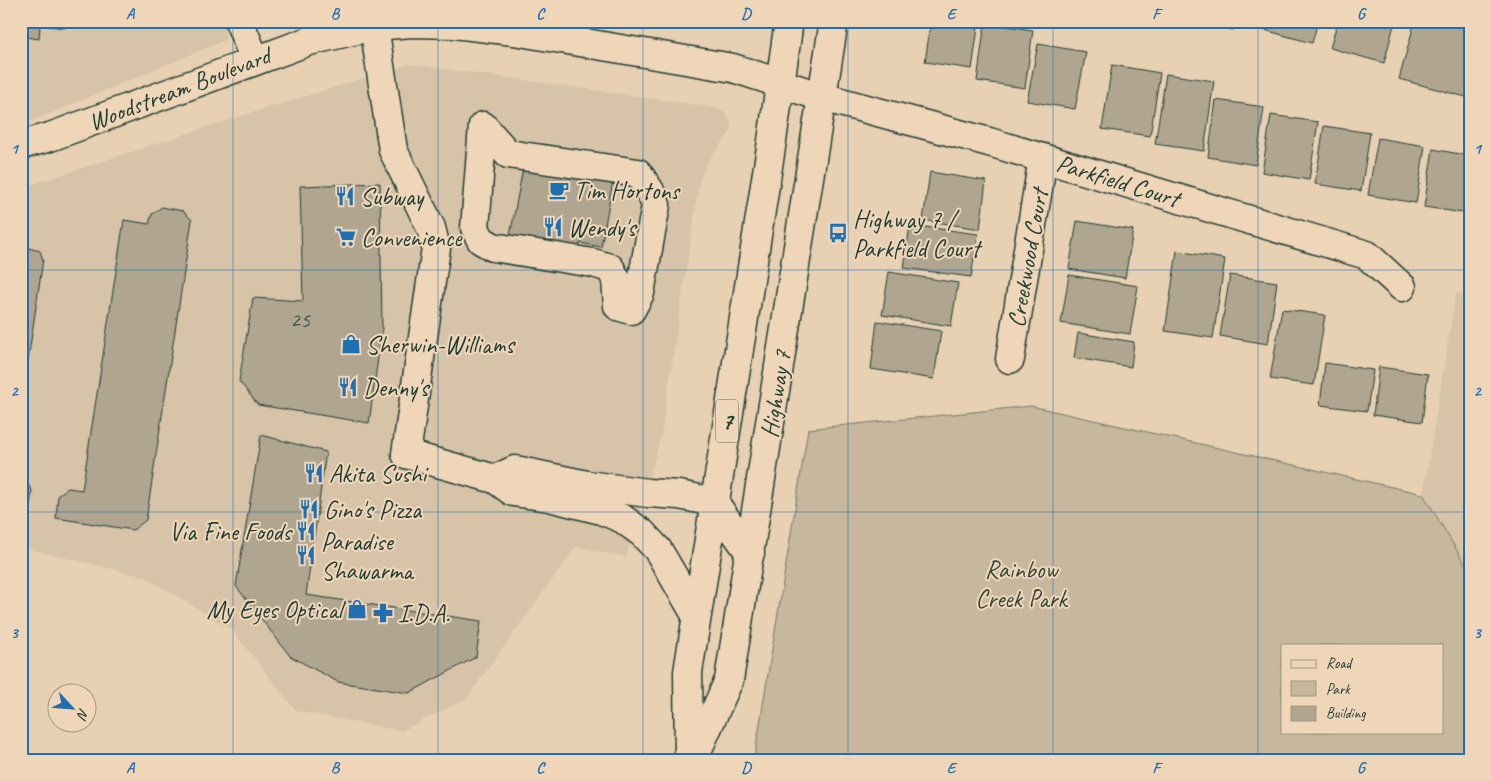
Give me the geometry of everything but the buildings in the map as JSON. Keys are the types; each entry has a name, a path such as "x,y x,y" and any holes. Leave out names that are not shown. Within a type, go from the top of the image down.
{"street":[{"path":"239,21 255,60"},
{"name":"Highway 7","path":"689,760 688,672 789,21"},
{"name":"Highway 7","path":"693,760 729,680 834,21"},
{"name":"Woodstream Boulevard","path":"21,145 50,137 309,41 374,26 432,23 481,24 724,66 780,83"},
{"path":"374,26 393,150 431,228 436,248 406,454 495,479 513,492 548,497 601,510 622,519 642,533 658,550 696,616"},
{"name":"Parkfield Court","path":"780,83 822,97 1043,158 1367,255 1402,287"},
{"path":"483,126 508,154 638,173 650,191 656,205 642,282 632,310 618,306 616,279 610,268 593,263 493,246 481,240 475,228 483,126"},
{"name":"Creekwood Court","path":"1010,359 1043,158"},
{"path":"495,479 515,470 587,485 679,495 714,502 750,553"}],"shaded area":[{"path":"21,21 226,21 225,40 21,126"},
{"path":"410,64 717,108 726,114 731,125 731,131 706,164 700,178 661,436 626,557 576,547 466,699 401,731 296,711 233,631 146,577 21,547 21,188 238,117"},
{"path":"1456,293 1470,296 1470,572 1423,494"}],"green space":[{"name":"Rainbow Creek Park","path":"1031,406 1423,494 1470,572 1470,760 754,760 808,429"}],"place":[{"name":"Tim Hortons","path":"559,190"},
{"name":"Subway","path":"345,196"},
{"name":"Wendy's","path":"553,227"},
{"name":"Highway 7 / Parkfield Court","path":"838,233"},
{"name":"Convenience","path":"346,237"},
{"name":"Sherwin-Williams","path":"351,344"},
{"name":"Denny's","path":"348,387"},
{"name":"Akita Sushi","path":"314,473"},
{"name":"Gino's Pizza","path":"309,509"},
{"name":"Via Fine Foods","path":"306,531"},
{"name":"Paradise Shawarma","path":"306,555"},
{"name":"My Eyes Optical","path":"357,609"},
{"name":"I.D.A.","path":"383,613"}]}
